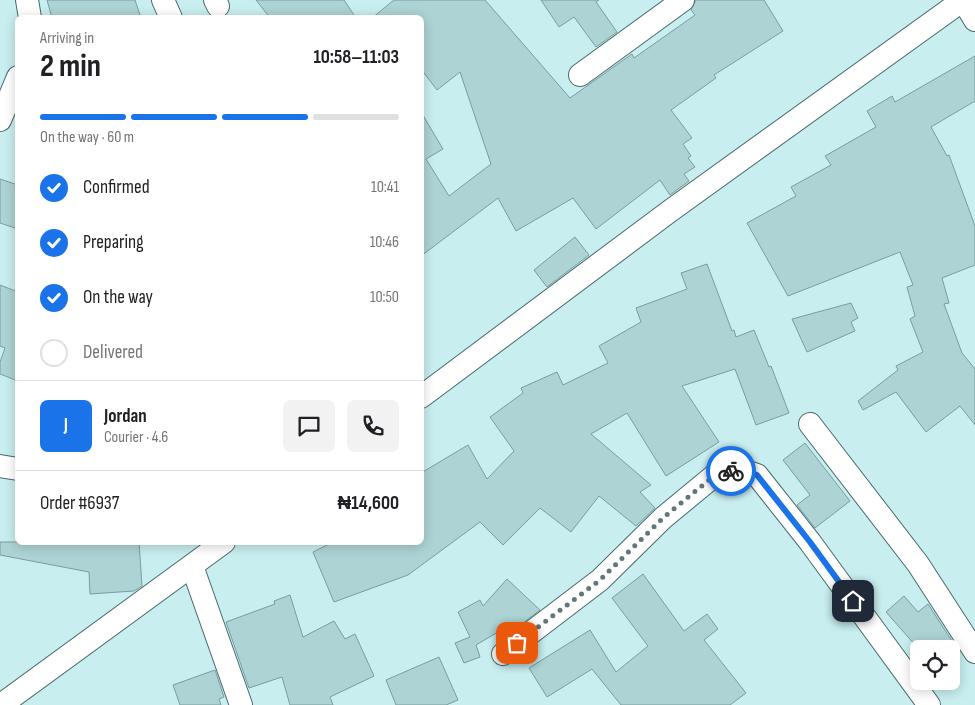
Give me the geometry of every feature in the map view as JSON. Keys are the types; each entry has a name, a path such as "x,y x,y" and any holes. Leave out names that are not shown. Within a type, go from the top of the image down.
{"street":[{"path":"27,0 30,15"},
{"path":"163,0 169,15"},
{"path":"580,75 683,0"},
{"path":"424,395 670,211 963,0 975,20"},
{"path":"0,120 15,84"},
{"path":"810,424 918,564 975,652"},
{"path":"0,466 15,468"},
{"path":"503,654 600,580 663,518 715,475 740,469 757,475 810,542 929,705"},
{"path":"1,705 220,545"},
{"path":"192,566 241,705"}],"building":[{"path":"47,0 135,0 140,15 51,15"},
{"path":"256,0 344,0 354,15 268,15"},
{"path":"394,0 485,0 570,98 632,54 634,58 695,15 691,10 696,0 764,0 783,31 714,75 716,78 671,110 692,138 683,144 691,156 688,158 695,167 684,174 689,181 670,195 660,180 596,229 573,198 516,231 498,198 424,254 424,117 443,149 426,159 449,196 491,164 460,72 437,90 424,73 424,15 376,15"},
{"path":"541,0 599,0 596,2 617,32 596,47 574,17 559,27"},
{"path":"975,56 975,101 931,127 947,156 949,155 975,226 975,265 942,278 949,303 944,304 962,353 975,369 975,425 960,406 926,432 896,392 863,410 858,401 898,370 896,366 923,352 910,319 915,316 907,287 913,285 900,252 788,296 747,223 796,196 791,187 831,165 825,156 876,127 867,111 892,96 895,102"},
{"path":"0,179 15,184 15,228 0,223"},
{"path":"575,237 589,255 547,287 534,270"},
{"path":"707,264 732,331 734,330 736,337 754,330 769,367 771,366 789,413 756,425 735,369 682,386 719,442 666,476 627,413 591,434 651,485 640,492 655,508 636,526 599,496 571,532 540,508 503,545 480,522 408,575 334,602 313,552 327,545 424,545 424,471 468,445 487,479 514,451 490,417 523,393 521,388 557,372 563,385 608,363 599,346 641,322 636,308 687,289 681,273"},
{"path":"0,285 15,291 15,380 0,374 0,362 5,348 0,346"},
{"path":"851,303 858,318 851,322 855,331 807,352 792,319"},
{"path":"805,443 850,501 815,528 797,505 810,495 783,460"},
{"path":"0,542 15,542 15,545 139,545 142,586 134,591 90,594 89,572 0,555"},
{"path":"643,574 684,631 707,614 718,629 704,640 746,693 730,705 621,705 592,669 547,697 529,668 590,630 616,672 648,646 612,598"},
{"path":"507,579 540,610 515,629 510,625 476,645 480,657 464,663 455,643 470,637 458,612 480,600 483,606"},
{"path":"290,595 303,637 334,621 345,639 355,634 374,676 330,697 333,705 290,705 282,677 249,688 226,622 275,604 274,601"},
{"path":"904,596 918,612 928,604 951,640 911,640 886,612"},
{"path":"439,657 458,700 446,705 396,705 386,680"},
{"path":"215,670 224,697 219,699 221,705 180,705 173,685"}],"way so far":[{"path":"517,643 600,580 663,518 715,475 731,471"}],"route":[{"path":"731,471 740,469 757,475 810,542 853,601"}]}
